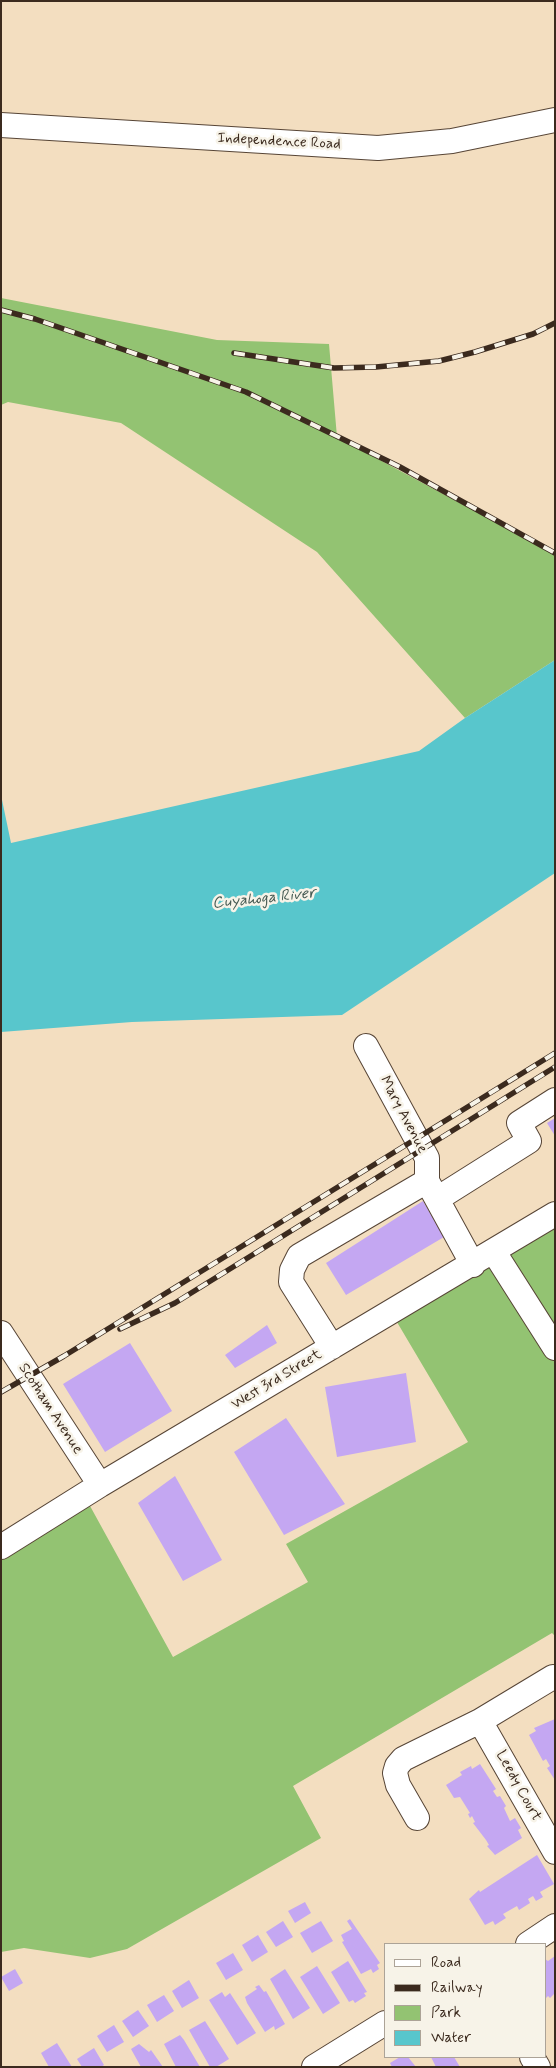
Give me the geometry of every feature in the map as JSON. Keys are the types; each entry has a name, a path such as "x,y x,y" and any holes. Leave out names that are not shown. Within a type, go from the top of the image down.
{"street":[{"name":"Independence Road","path":"1,125 378,148 452,141 555,120"},
{"name":"Mary Avenue","path":"366,1046 427,1158 432,1190 473,1264"},
{"path":"332,1347 291,1282 292,1270 299,1256 529,1141 519,1123 555,1100"},
{"name":"West 3rd Street","path":"1,1547 100,1485 555,1214"},
{"path":"494,1252 555,1348"},
{"name":"Scotham Avenue","path":"1,1333 100,1485"},
{"path":"417,1818 398,1785 395,1774 397,1766 403,1759 480,1721 553,1677"},
{"name":"Leedy Court","path":"480,1721 555,1852"},
{"path":"530,1943 555,1926"},
{"path":"314,2067 384,2024"}],"green space":[{"path":"1,298 217,340 329,344 337,437 555,554 555,660 465,718 317,552 121,423 8,402 1,405"},
{"path":"555,1214 555,1636 552,1633 293,1786 321,1838 127,1949 90,1958 24,1948 1,1952 1,1547 84,1495 173,1657 308,1582 286,1544 468,1442 391,1312"}],"water":[{"name":"Cuyahoga River","path":"555,660 555,873 342,1015 132,1022 1,1032 1,795 11,843 419,751 465,718"}],"building":[{"path":"555,1118 555,1136 547,1123"},
{"path":"423,1201 444,1237 346,1295 326,1263"},
{"path":"267,1325 277,1343 235,1368 225,1355"},
{"path":"130,1343 172,1411 105,1452 63,1384"},
{"path":"406,1373 416,1442 337,1457 325,1387"},
{"path":"286,1418 345,1504 284,1535 234,1452"},
{"path":"175,1476 222,1560 183,1581 138,1503"},
{"path":"555,1719 555,1780 547,1768 550,1766 546,1759 543,1761 529,1735 536,1731 534,1728"},
{"path":"480,1764 496,1789 493,1791 497,1797 500,1796 506,1806 504,1808 510,1821 515,1818 521,1828 518,1830 522,1838 495,1855 473,1823 475,1822 472,1816 470,1818 468,1814 470,1813 460,1797 454,1798 446,1785 462,1775 460,1772 471,1766 472,1769"},
{"path":"537,1855 554,1884 540,1892 543,1897 536,1901 533,1896 528,1899 530,1903 519,1910 517,1906 503,1914 506,1918 495,1925 493,1921 485,1925 469,1899 479,1890 480,1892"},
{"path":"305,1902 311,1913 295,1923 288,1911"},
{"path":"350,1919 380,1963 377,1965 379,1969 373,1973 371,1969 361,1974 342,1942 344,1941 341,1935 352,1929 347,1921"},
{"path":"283,1921 293,1937 276,1947 266,1932"},
{"path":"321,1921 333,1941 312,1953 300,1933"},
{"path":"258,1935 268,1952 252,1962 242,1945"},
{"path":"233,1953 243,1970 226,1980 216,1963"},
{"path":"555,1956 555,1993 550,1998 548,1996 546,1998 546,1960 548,1961"},
{"path":"348,1961 367,1992 364,1993 366,1996 355,2003 353,2000 349,2002 331,1972"},
{"path":"317,1966 340,2003 323,2014 300,1977"},
{"path":"15,1969 23,1983 9,1991 1,1977"},
{"path":"285,1969 310,2008 293,2019 270,1979"},
{"path":"189,1980 199,1998 182,2008 172,1991"},
{"path":"259,1985 264,1992 266,1991 285,2024 275,2030 274,2026 265,2032 247,2003 245,1997 257,1989 255,1987"},
{"path":"222,1992 225,1997 230,1993 256,2033 237,2045 209,2000"},
{"path":"164,1995 174,2011 157,2022 147,2005"},
{"path":"138,2010 149,2026 133,2037 122,2021"},
{"path":"205,2021 229,2059 216,2067 210,2067 189,2030"},
{"path":"114,2025 124,2042 107,2052 97,2036"},
{"path":"180,2035 200,2067 176,2067 164,2044"},
{"path":"57,2043 72,2067 49,2067 41,2053"},
{"path":"139,2044 149,2052 151,2050 163,2067 141,2067 131,2049"},
{"path":"94,2048 104,2065 101,2067 82,2067 77,2059"},
{"path":"398,2058 409,2058 416,2067 392,2067 390,2063"},
{"path":"432,2058 455,2058 460,2067 436,2067"}],"railway":[{"path":"1,310 35,319 246,392 400,467 555,553"},
{"path":"234,353 334,368 376,367 439,361 533,334 555,323"},
{"path":"1,1392 64,1356 555,1053"},
{"path":"120,1329 175,1303 555,1067"}]}
